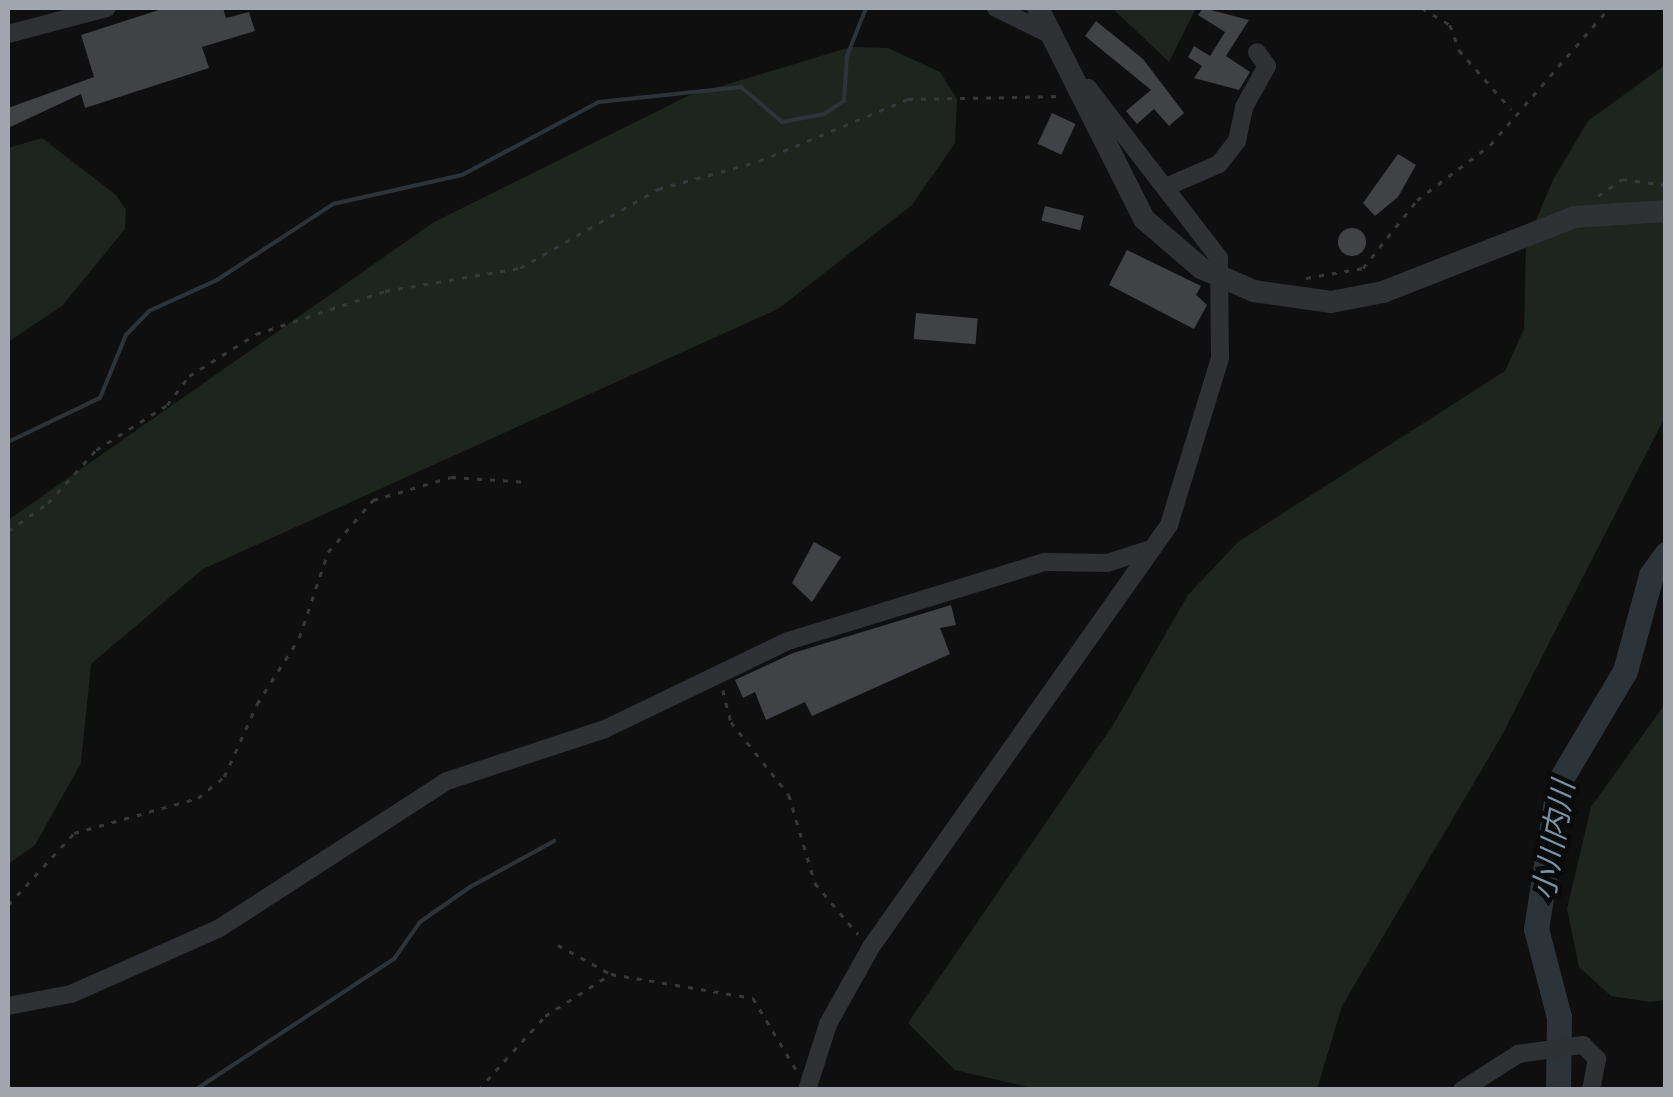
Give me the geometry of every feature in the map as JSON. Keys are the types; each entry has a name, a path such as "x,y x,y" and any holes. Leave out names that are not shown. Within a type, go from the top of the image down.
{"street":[{"path":"8,34 107,8"},
{"path":"996,8 1051,35"},
{"path":"1038,8 1144,219 1225,281 1331,302 1383,292 1574,217 1655,209"},
{"path":"1166,187 1220,164 1237,142 1267,66 1257,52"},
{"path":"809,1084 828,1024 871,947 1183,494 1220,358 1225,281 1219,258 1088,88 1078,93"},
{"path":"8,1006 70,994 218,929 447,782 605,729 838,622 1044,562 1107,563 1148,550"},
{"path":"1462,1090 1518,1054 1583,1045 1596,1059 1592,1085"}],"path":[{"path":"1422,8 1450,24 1460,50 1513,111"},
{"path":"1305,278 1363,268 1418,200 1490,145 1513,111 1609,8"},
{"path":"8,532 48,503 96,450 166,405 190,376 256,334 385,291 520,268 658,189 759,161 908,100 1078,93"},
{"path":"1574,217 1622,179 1666,185"},
{"path":"8,904 74,833 198,798 224,777 256,704 300,638 328,552 373,500 451,477 529,482"},
{"path":"720,679 730,722 789,795 815,883 871,947"},
{"path":"558,945 611,974 753,998 788,1060 809,1084"},
{"path":"478,1090 544,1016 611,974"}],"shaded area":[{"path":"1112,8 1196,8 1169,62"},
{"path":"851,47 888,48 940,72 957,99 955,143 912,205 778,309 203,569 91,664 81,763 35,845 8,864 8,520 434,222 688,96"},
{"path":"1665,65 1665,417 1501,737 1342,1006 1317,1089 1041,1090 955,1070 908,1023 1113,725 1188,595 1238,542 1505,371 1524,329 1526,244 1553,180 1588,121"},
{"path":"42,138 116,195 126,210 125,229 62,306 8,342 8,148"},
{"path":"1665,704 1665,1000 1650,1002 1611,996 1579,967 1567,909 1591,807"}],"building":[{"path":"165,8 223,8 226,18 249,12 255,31 202,47 209,68 85,108 81,94 8,128 8,108 94,77 81,35"},
{"path":"1203,8 1249,20 1226,56 1250,72 1239,90 1194,78 1202,66 1188,57 1194,46 1210,56 1225,32 1198,15"},
{"path":"1096,21 1143,59 1184,113 1169,126 1154,109 1137,124 1126,111 1151,90 1085,36"},
{"path":"1052,113 1076,124 1061,155 1038,144"},
{"path":"1398,154 1416,165 1398,197 1375,216 1363,203"},
{"path":"1045,206 1084,216 1080,230 1041,221"},
{"path":"1352,228 1362,232 1366,242 1362,252 1352,256 1342,252 1338,242 1342,232"},
{"path":"1127,250 1201,286 1196,295 1207,305 1194,329 1109,285"},
{"path":"916,313 978,318 975,344 914,339"},
{"path":"814,542 841,557 812,602 792,583"},
{"path":"951,605 956,625 940,628 950,654 812,716 805,702 766,720 755,692 743,698 735,680 793,653"}],"waterway":[{"path":"8,442 100,398 126,335 149,311 217,280 333,204 462,175 599,102 741,87 782,122 824,114 844,101 847,56 866,8"},
{"name":"小川内川","path":"1558,1090 1559,1017 1536,929 1559,782 1625,671 1651,575 1666,554"},
{"path":"195,1090 394,959 420,922 470,887 554,841"}]}
